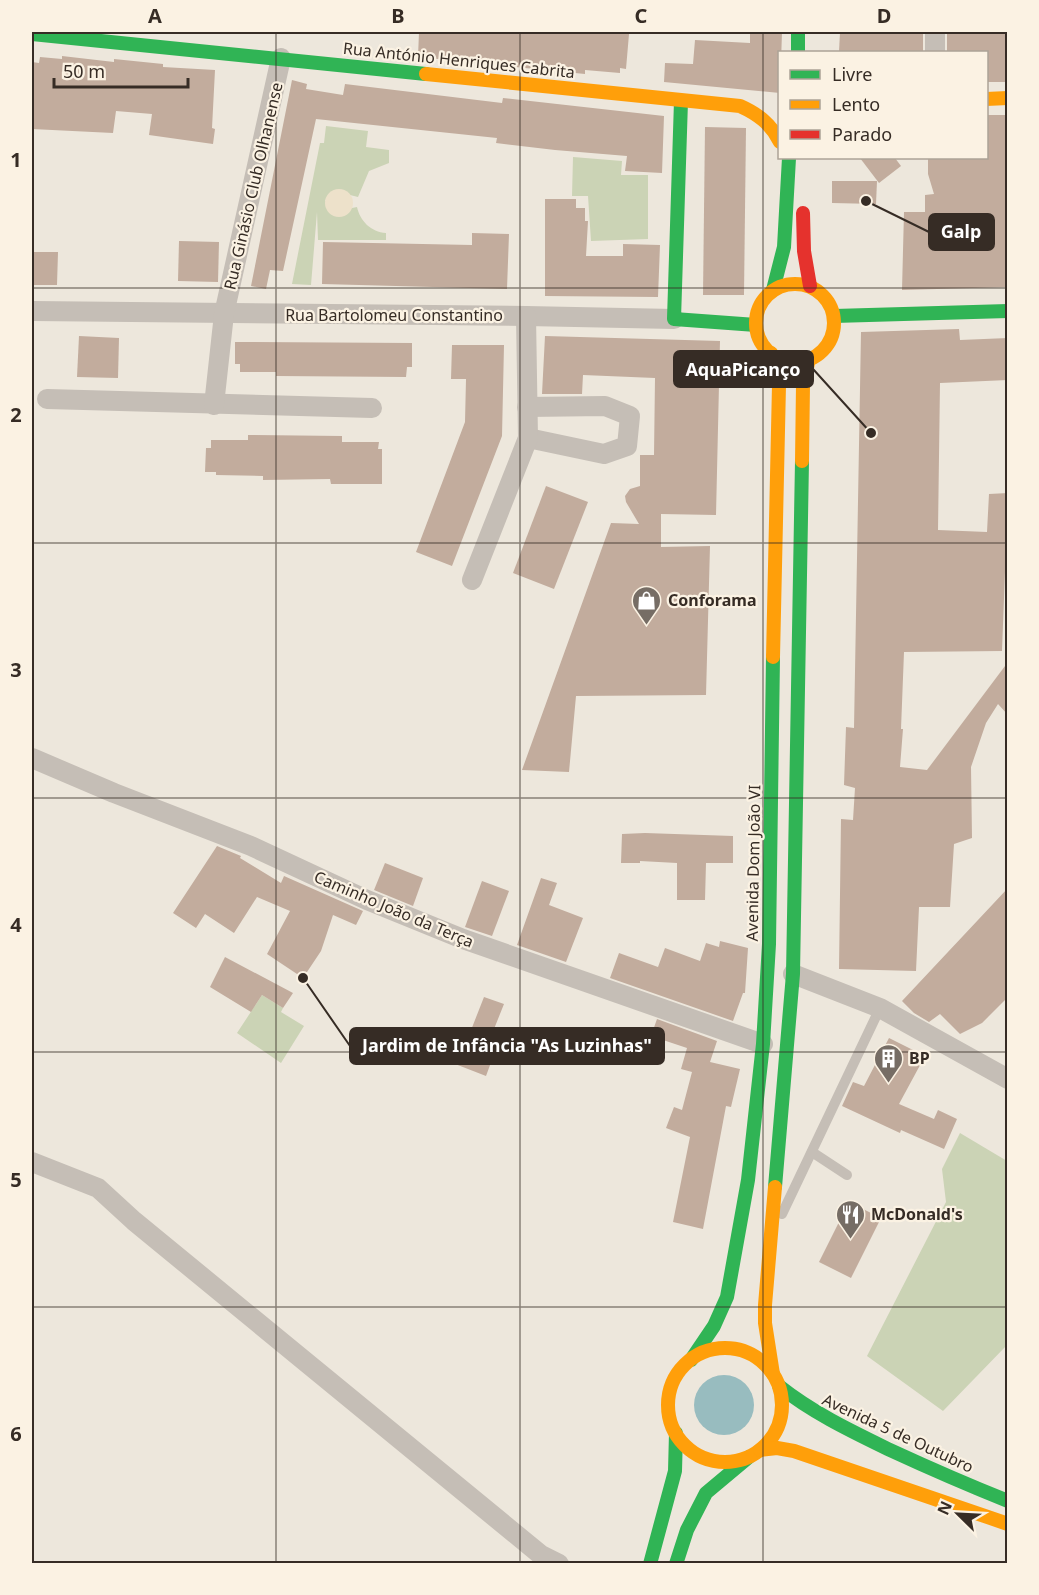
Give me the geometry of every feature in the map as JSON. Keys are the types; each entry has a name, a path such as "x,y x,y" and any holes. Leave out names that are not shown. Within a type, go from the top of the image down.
{"main road":[{"path":"798,32 798,51"},
{"name":"Rua António Henriques Cabrita","path":"32,34 681,101 740,105 762,117 778,138"},
{"path":"988,99 1008,98"},
{"path":"674,320 681,101"},
{"path":"773,290 784,247 788,159"},
{"path":"803,205 804,251 810,286"},
{"path":"797,283 810,286 830,303 834,316 834,330 830,341 824,349 809,359 792,362 780,359 763,345 758,336 756,325 758,311 764,299 773,290 797,283"},
{"path":"834,316 1008,311"},
{"name":"Rua Bartolomeu Constantino","path":"674,320 756,325"},
{"name":"Avenida Dom João VI","path":"650,1563 675,1472 676,1433 669,1410 670,1391 678,1374 709,1336 723,1308 730,1287 748,1180 763,1044 769,944 770,785 779,385 771,353"},
{"path":"676,1563 687,1530 706,1492 772,1437 779,1423 782,1407 765,1323 770,1235 793,974 803,385 809,359"},
{"path":"691,1360 710,1350 736,1349 756,1357 776,1380"},
{"name":"Avenida 5 de Outubro","path":"776,1380 814,1413 860,1437 955,1480 1008,1500"},
{"path":"676,1433 690,1449 709,1459 730,1461 755,1452 777,1448 794,1451 1008,1524"}],"street":[{"path":"935,32 935,51"},
{"name":"Rua Ginásio Club Olhanense","path":"214,405 224,314 281,58"},
{"name":"Rua Bartolomeu Constantino","path":"32,311 526,316 674,320"},
{"path":"472,580 528,438 526,316"},
{"path":"47,399 372,408"},
{"path":"527,407 604,406 630,416 627,446 603,454 528,438"},
{"name":"Caminho João da Terça","path":"32,758 114,793 251,846 367,900 463,939 763,1044"},
{"path":"793,974 880,1008 1008,1079"},
{"path":"32,1162 98,1188 134,1221 541,1555 559,1563"}],"lane":[{"path":"770,1235 785,1210 880,1008"},
{"path":"812,1152 847,1175"}],"green space":[{"path":"326,126 368,131 366,147 389,150 389,163 369,171 358,197 347,192 330,193 325,201 352,208 357,207 367,225 386,233 386,240 318,240 317,212 311,285 292,284 320,143 324,143"},
{"path":"573,157 622,161 621,175 648,175 648,239 591,241 588,196 572,196"},
{"path":"262,995 283,1008 281,1012 304,1026 281,1063 237,1033"},
{"path":"960,1133 1007,1161 1007,1345 943,1411 867,1356 946,1202 942,1169"}],"shaded area":[{"path":"339,189 349,193 353,203 349,213 339,217 329,213 325,203 329,193"}],"water":[{"path":"724,1375 741,1380 749,1388 754,1405 749,1422 741,1430 724,1435 707,1430 699,1422 694,1405 699,1388 707,1380"}],"building":[{"path":"419,32 629,34 626,69 620,68 620,73 585,70 585,74 418,57"},
{"path":"750,32 782,32 781,51 778,51 778,93 664,82 665,63 693,64 695,40 750,43"},
{"path":"840,32 923,32 923,51 839,51"},
{"path":"947,32 1008,32 1008,82 988,82 988,51 947,51"},
{"path":"62,56 215,70 213,144 149,135 152,114 116,111 113,133 32,129 32,62 39,63 40,57 62,59"},
{"path":"292,80 307,84 306,89 343,95 345,84 502,103 503,98 664,116 662,173 625,171 627,156 496,143 497,138 316,119 283,271 270,270 266,289 251,286"},
{"path":"988,115 1008,115 1008,287 902,290 904,212 925,212 925,195 934,194 928,174 928,159 988,159"},
{"path":"705,127 746,128 744,295 703,295"},
{"path":"861,159 896,159 901,166 879,183"},
{"path":"832,181 877,181 876,204 832,203"},
{"path":"545,199 576,199 576,208 585,208 585,221 588,221 586,256 623,256 623,244 660,245 658,297 545,296"},
{"path":"472,233 509,234 507,289 322,284 323,242 472,245"},
{"path":"179,241 219,242 218,282 178,281"},
{"path":"32,252 58,252 57,285 32,285"},
{"path":"959,329 960,340 1008,338 1008,380 940,383 938,530 987,532 989,494 1008,493 1002,651 904,652 900,767 927,770 1008,662 1008,715 998,704 986,723 971,767 972,838 954,844 950,907 919,907 916,971 839,969 841,819 853,820 855,788 844,785 846,727 854,728 861,332"},
{"path":"79,336 119,338 118,378 77,377"},
{"path":"545,336 720,341 716,515 661,514 661,547 710,546 706,695 576,696 569,772 522,770 611,523 639,524 625,496 630,489 640,486 640,455 654,455 655,378 583,375 582,394 542,394"},
{"path":"235,342 412,343 412,367 407,367 406,377 276,376 276,372 240,372 240,364 235,364"},
{"path":"452,345 504,345 502,436 452,566 416,552 465,422 466,379 451,379"},
{"path":"248,435 342,436 342,442 379,442 378,449 382,449 382,484 331,484 330,479 263,480 263,476 216,475 216,472 205,472 206,448 211,448 211,440 248,440"},
{"path":"546,486 588,502 554,589 513,573"},
{"path":"622,834 733,836 733,863 706,863 705,900 677,900 677,863 640,861 640,863 621,863"},
{"path":"217,846 241,856 240,858 281,883 284,876 363,911 356,925 333,915 321,951 303,978 267,954 290,911 257,897 234,933 205,914 196,928 173,913"},
{"path":"385,863 423,878 413,906 374,890"},
{"path":"541,878 557,883 549,905 583,918 566,962 517,945"},
{"path":"482,881 509,891 492,936 465,927"},
{"path":"1008,888 1008,997 982,1023 960,1034 940,1014 929,1022 914,1013 902,1001"},
{"path":"720,941 748,948 745,993 743,993 733,1021 610,978 619,953 658,967 665,948 700,961 706,943 719,947"},
{"path":"225,957 293,993 283,1008 262,995 251,1012 210,987"},
{"path":"484,997 504,1004 484,1054 493,1057 486,1076 450,1062 456,1045 464,1048"},
{"path":"657,1019 717,1041 710,1062 740,1069 731,1107 726,1106 703,1229 673,1222 690,1137 666,1128 674,1107 682,1110 692,1072 681,1069 687,1048 651,1036"},
{"name":"BP","path":"889,1038 925,1056 899,1104 934,1119 938,1110 957,1119 944,1149 901,1130 900,1133 842,1106 853,1082 864,1086"},
{"name":"McDonald's","path":"849,1202 881,1218 851,1278 819,1262"}],"traffic: fast":[{"path":"798,32 798,51"},
{"path":"32,34 426,74"},
{"path":"681,101 674,319 756,325"},
{"path":"773,290 784,247 789,159"},
{"path":"834,316 1008,311"},
{"path":"775,1187 793,974 802,461"},
{"path":"691,1360 714,1326 727,1297 748,1180 763,1044 769,944 773,657"},
{"path":"779,1386 819,1413 861,1436 1008,1501"},
{"path":"650,1564 675,1471 676,1433"},
{"path":"676,1564 687,1530 706,1493 749,1457"}],"traffic: slow":[{"path":"426,74 740,106 763,120 778,139"},
{"path":"988,99 1008,98"},
{"path":"795,284 810,287 823,295 831,308 834,323 831,338 823,351 810,359 795,362 780,359 767,351 759,338 756,323 759,308 767,295 780,287 795,284"},
{"path":"771,353 779,385 773,657"},
{"path":"802,461 803,385 809,359"},
{"path":"773,1374 765,1323 765,1305 775,1187"},
{"path":"725,1348 747,1353 765,1365 777,1383 782,1405 777,1427 765,1445 747,1457 725,1462 703,1457 685,1445 673,1427 668,1405 673,1383 685,1365 703,1353 725,1348"},
{"path":"760,1450 777,1448 794,1451 1008,1524"}],"traffic: jam":[{"path":"803,213 804,251 810,286"}],"place":[{"name":"Galp","path":"866,201"},
{"name":"AquaPicanço","path":"871,433"},
{"name":"Conforama","path":"647,626"},
{"name":"Jardim de Infância \"As Luzinhas\"","path":"303,978"},
{"name":"BP","path":"888,1084"},
{"name":"McDonald's","path":"850,1240"}]}
